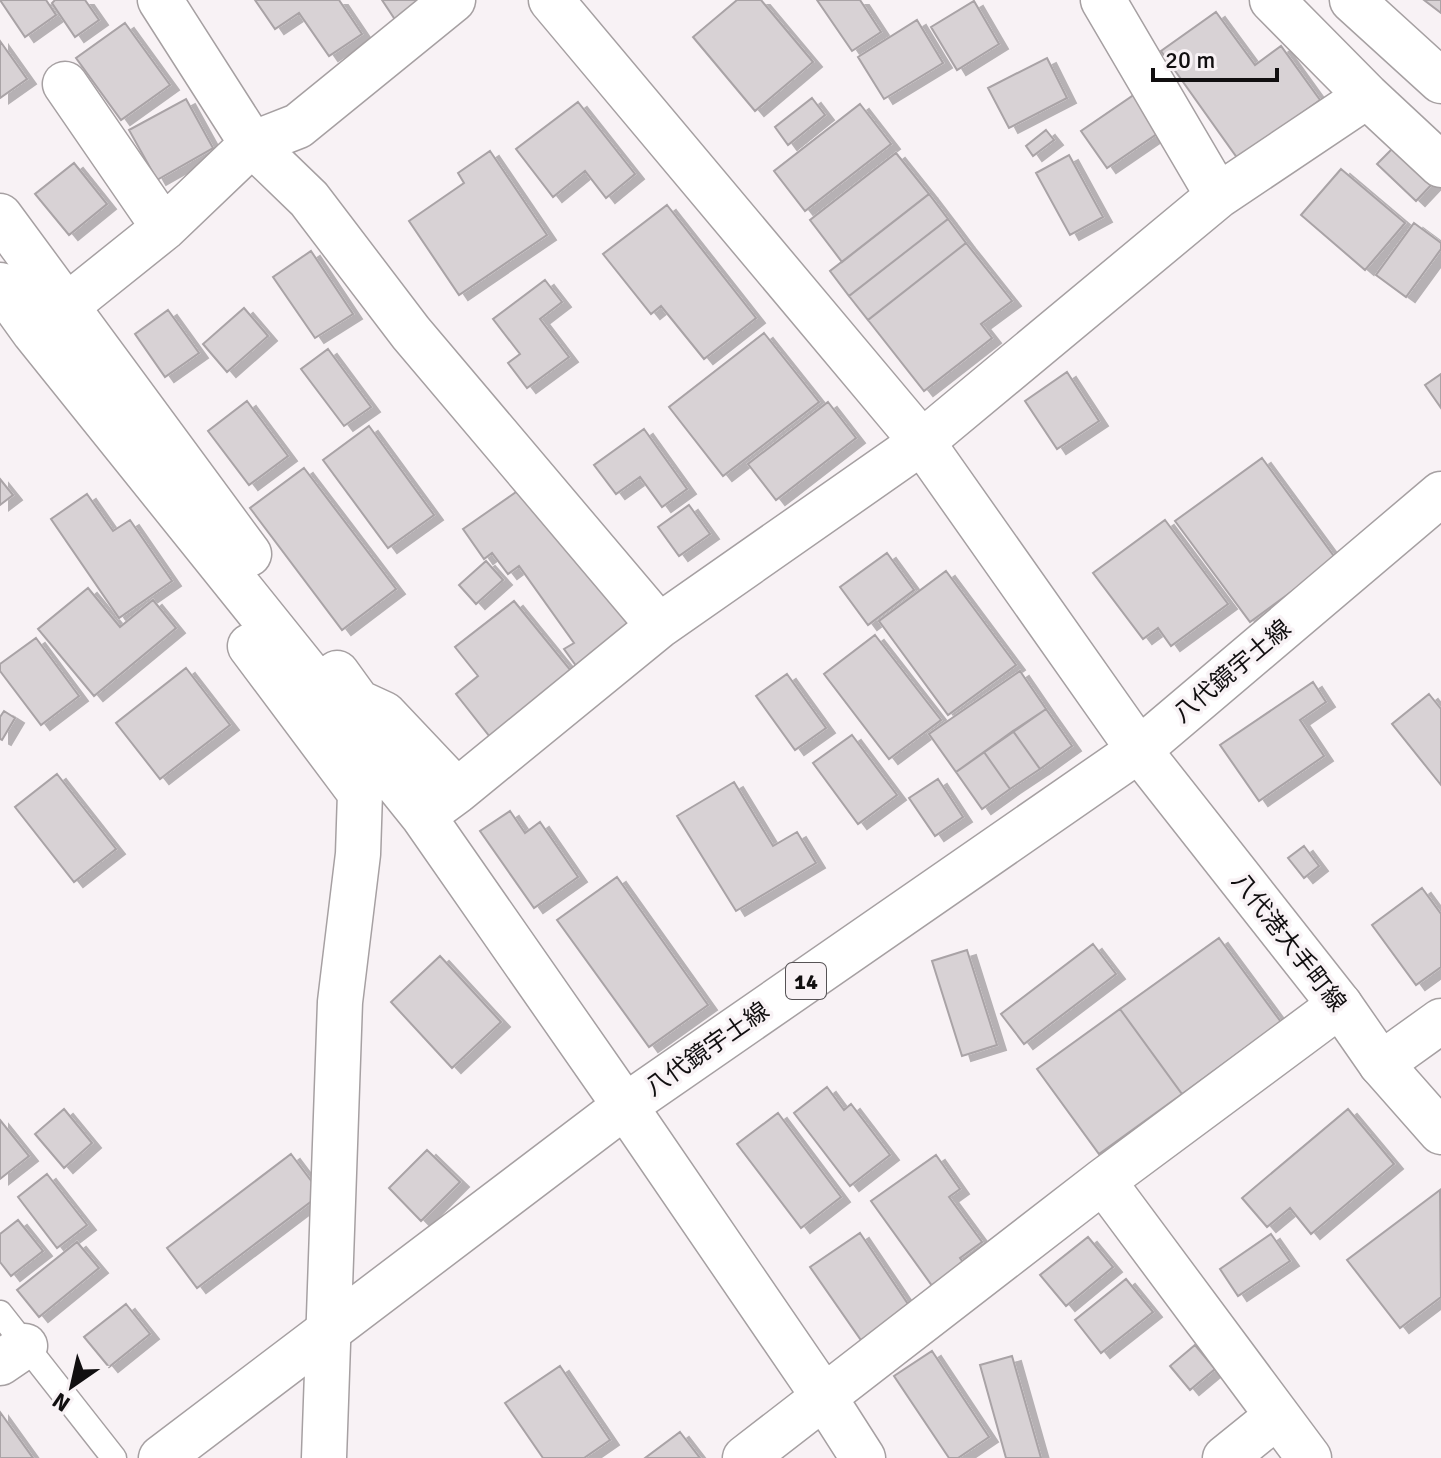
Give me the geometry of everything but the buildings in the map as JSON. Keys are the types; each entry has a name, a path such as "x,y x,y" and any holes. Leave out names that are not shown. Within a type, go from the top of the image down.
{"street":[{"path":"160,0 252,144 309,199 411,333 659,626"},
{"path":"18,316 164,228 252,144 298,126 453,0"},
{"name":"八代港大手町線","path":"551,0 922,442 1139,750 1340,1005 1381,1064 1441,1132"},
{"path":"1103,0 1218,196"},
{"path":"1272,0 1441,165"},
{"path":"1352,0 1441,81"},
{"path":"65,84 164,228"},
{"path":"440,803 659,626 922,442 1218,196 1367,96"},
{"path":"0,216 18,316 360,793 358,854 340,1002 324,1458"},
{"path":"18,316 358,702 384,714 625,1106 863,1458"},
{"name":"八代鏡宇土線","path":"161,1458 625,1106 1139,750 1441,494"},
{"path":"745,1458 1103,1181 1340,1005"},
{"path":"1381,1064 1441,1021"},
{"path":"1103,1181 1309,1458"},
{"path":"1225,1458 1277,1416"}],"lane":[{"path":"8,1341 114,1458"}]}
